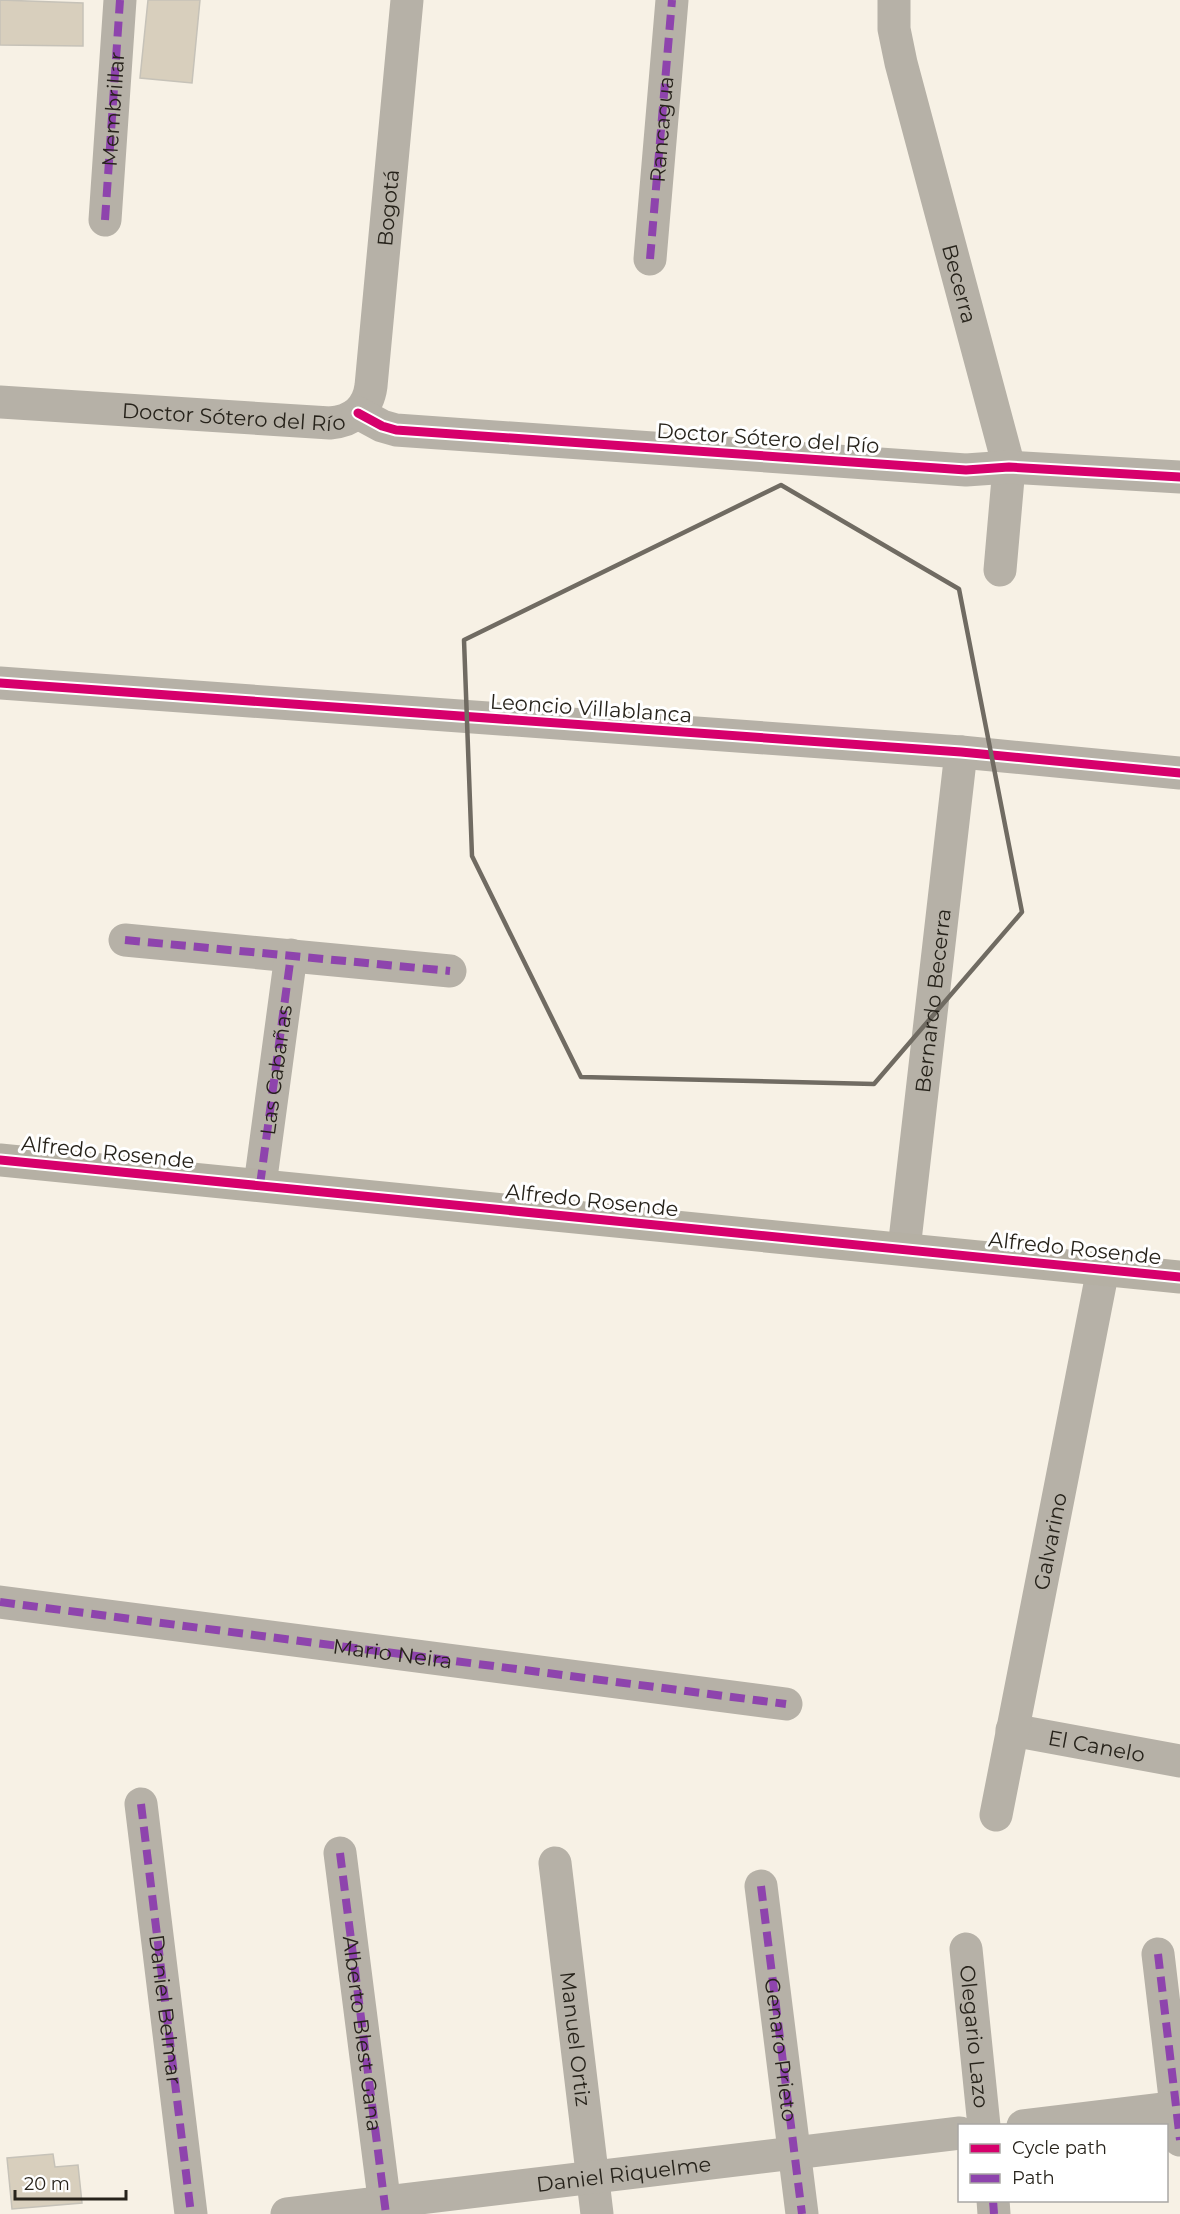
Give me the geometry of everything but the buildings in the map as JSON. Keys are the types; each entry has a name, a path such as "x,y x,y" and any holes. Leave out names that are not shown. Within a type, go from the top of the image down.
{"street":[{"name":"Membrillar","path":"105,220 120,0"},
{"name":"Bogotá","path":"358,413 370,396 407,0"},
{"name":"Rancagua","path":"650,259 672,0"},
{"name":"Becerra","path":"894,0 894,29 901,63 1009,466 1000,570"},
{"name":"Doctor Sótero del Río","path":"0,402 330,423 341,422 358,413 382,426 396,430 966,470 1009,466 1180,477"},
{"name":"Leoncio Villablanca","path":"0,683 961,752 1180,773"},
{"name":"Bernardo Becerra","path":"904,1249 961,752"},
{"path":"125,940 450,970"},
{"name":"Las Cabañas","path":"260,1185 291,955"},
{"name":"Alfredo Rosende","path":"0,1160 1180,1276"},
{"name":"Galvarino","path":"996,1815 1103,1269"},
{"name":"Mario Neira","path":"0,1602 786,1704"},
{"name":"El Canelo","path":"1012,1730 1180,1761"},
{"name":"Daniel Belmar","path":"141,1804 191,2214"},
{"name":"Alberto Blest Gana","path":"340,1853 385,2208"},
{"name":"Manuel Ortiz","path":"555,1863 597,2214"},
{"name":"Genaro Prieto","path":"761,1886 802,2214"},
{"name":"Olegario Lazo","path":"966,1949 984,2124"},
{"path":"1158,1954 1178,2107 1180,2140"},
{"path":"1039,2124 1178,2107"},
{"name":"Daniel Riquelme","path":"287,2214 385,2208 593,2177 958,2133"}],"highlighted area":[{"path":"781,485 959,589 1022,912 874,1084 581,1077 472,856 464,640"}],"marked path":[{"path":"105,220 120,0"},
{"path":"650,259 672,0"},
{"path":"125,940 450,971"},
{"path":"260,1185 291,955"},
{"path":"0,1602 786,1704"},
{"path":"141,1804 191,2214"},
{"path":"340,1853 386,2214"},
{"path":"761,1886 802,2214"},
{"path":"1158,1954 1180,2140"},
{"path":"993,2202 994,2214"}],"cycle path":[{"path":"358,413 382,426 396,430 966,470 1009,467 1180,477"},
{"path":"0,683 961,752 1180,773"},
{"path":"0,1160 1180,1277"}]}
